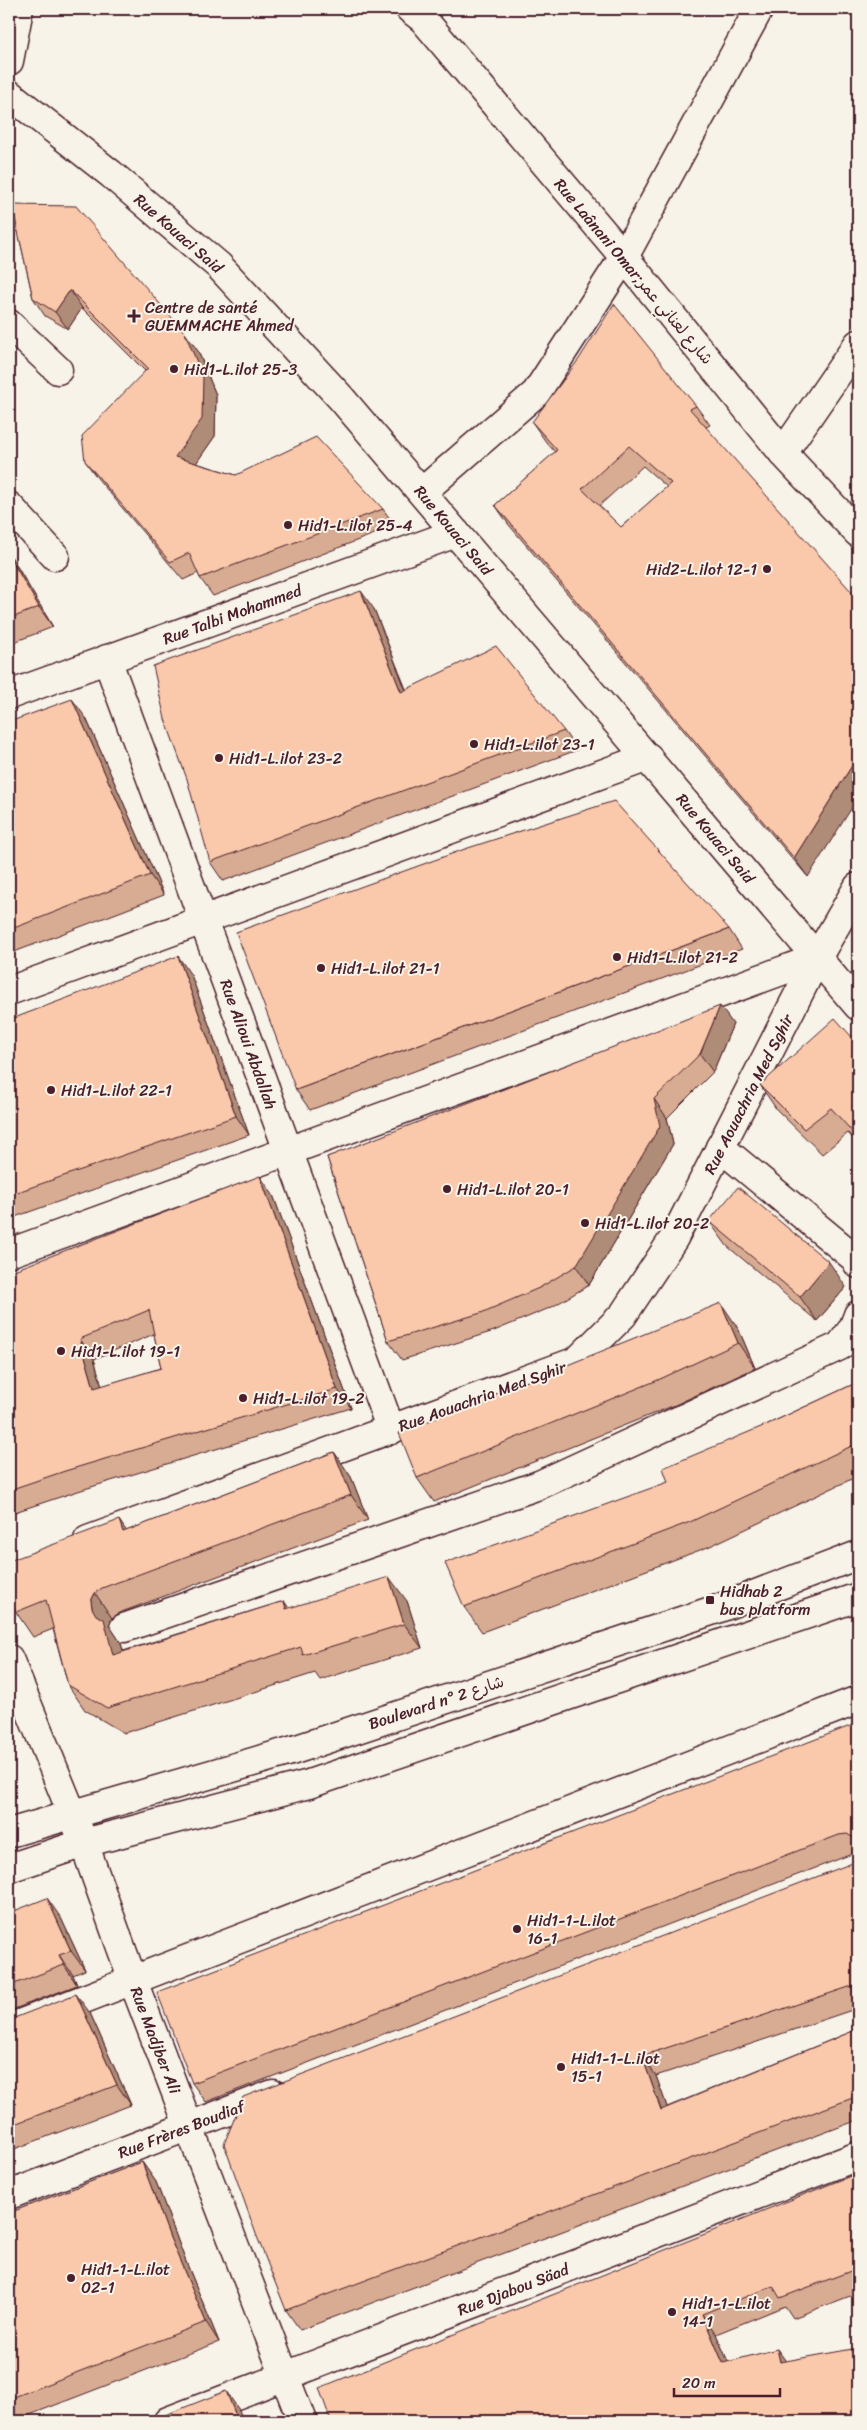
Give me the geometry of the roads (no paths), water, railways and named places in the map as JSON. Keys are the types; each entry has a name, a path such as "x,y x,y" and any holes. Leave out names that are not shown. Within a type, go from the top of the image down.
{"street":[{"path":"9,61 19,9"},
{"path":"422,492 536,393 624,257 759,9"},
{"name":"Rue Laânani Omar;شارع لعناني عمر","path":"421,12 783,453 858,532"},
{"name":"Rue Kouaci Said","path":"9,94 111,174 219,266 342,398 648,756 858,1006"},
{"path":"9,324 58,370"},
{"path":"783,453 858,344"},
{"path":"9,506 55,556"},
{"name":"Rue Talbi Mohammed","path":"9,696 456,533"},
{"name":"Rue Alioui Abdallah","path":"107,660 391,1430"},
{"path":"9,991 648,756"},
{"name":"Rue Aouachria Med Sghir","path":"62,1549 577,1361 623,1315 674,1238 817,958 858,887"},
{"path":"9,1253 817,958"},
{"path":"720,1147 857,1260 858,1264"},
{"path":"124,1628 539,1485 840,1346 858,1315"},
{"name":"Boulevard n° شارع 2","path":"9,1833 294,1750 717,1609 858,1555"},
{"path":"9,1868 84,1843 309,1784 858,1597"},
{"name":"Rue Madjber Ali","path":"9,1659 84,1843 133,1981 302,2421"},
{"path":"9,2028 858,1700"},
{"name":"Rue Frères Boudiaf","path":"9,2195 300,2083"},
{"name":"Rue Djabou Säad","path":"168,2421 858,2156"}],"place":[{"name":"Centre de santé GUEMMACHE Ahmed","path":"134,316"},
{"name":"Hid1-L.ilot 25-3","path":"174,369"},
{"name":"Hid1-L.ilot 25-4","path":"288,525"},
{"name":"Hid2-L.ilot 12-1","path":"767,569"},
{"name":"Hid1-L.ilot 23-1","path":"474,744"},
{"name":"Hid1-L.ilot 23-2","path":"219,758"},
{"name":"Hid1-L.ilot 21-2","path":"617,957"},
{"name":"Hid1-L.ilot 21-1","path":"321,968"},
{"name":"Hid1-L.ilot 22-1","path":"51,1090"},
{"name":"Hid1-L.ilot 20-1","path":"447,1189"},
{"name":"Hid1-L.ilot 20-2","path":"585,1223"},
{"name":"Hid1-L.ilot 19-1","path":"61,1351"},
{"name":"Hid1-L.ilot 19-2","path":"243,1398"},
{"name":"Hidhab 2 bus platform","path":"710,1600"},
{"name":"Hid1-1-L.ilot 16-1","path":"517,1929"},
{"name":"Hid1-1-L.ilot 15-1","path":"561,2067"},
{"name":"Hid1-1-L.ilot 02-1","path":"71,2278"},
{"name":"Hid1-1-L.ilot 14-1","path":"672,2312"}]}
